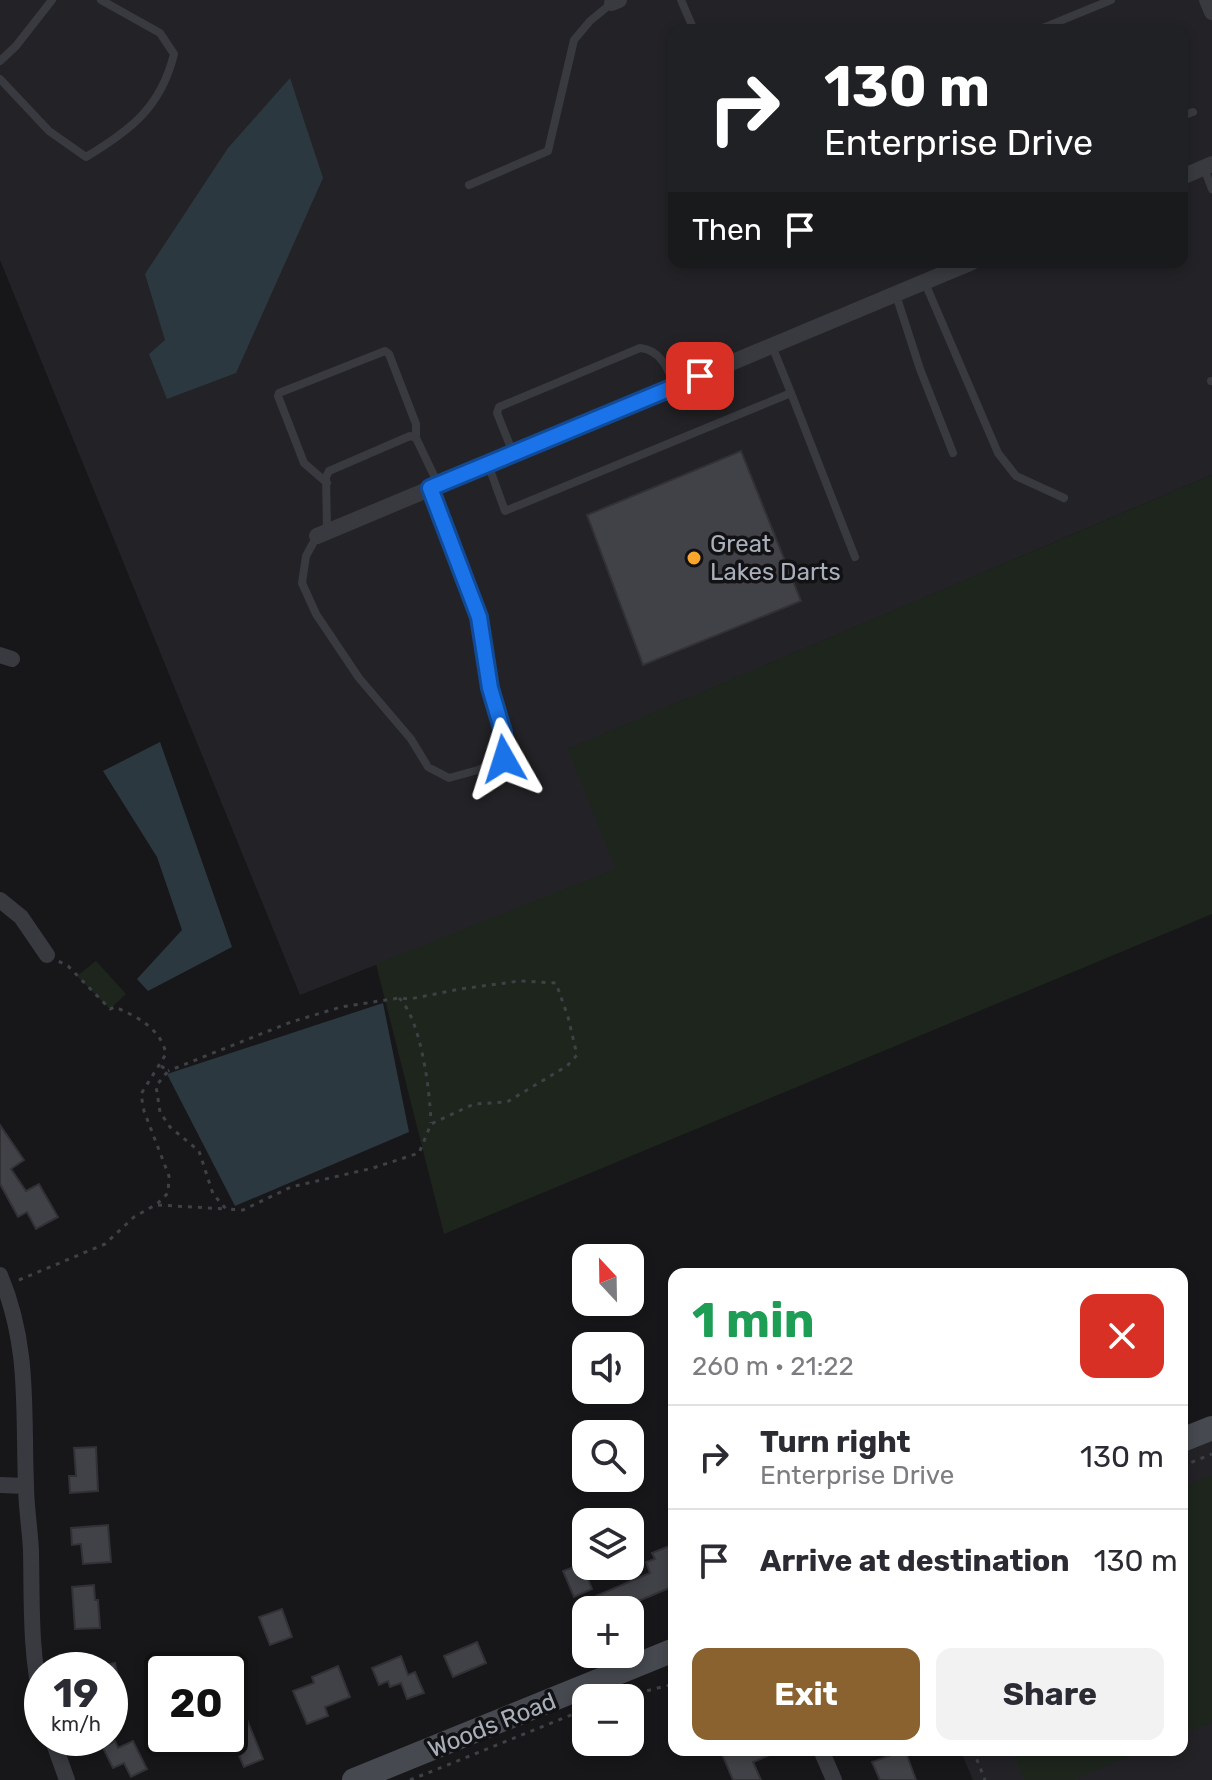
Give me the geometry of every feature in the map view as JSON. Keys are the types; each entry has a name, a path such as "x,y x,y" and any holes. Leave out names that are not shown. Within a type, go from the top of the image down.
{"street":[{"path":"1207,0 1212,12"},
{"path":"1188,174 1208,166"},
{"path":"322,534 959,268"},
{"path":"0,900 21,917 47,955"},
{"path":"2,1281 21,1343 27,1425 26,1486 34,1652"},
{"path":"1188,1438 1212,1428"},
{"path":"0,1485 26,1486"},
{"name":"Woods Road","path":"354,1780 668,1652"},
{"path":"59,1756 68,1778"},
{"path":"824,1756 834,1780"}],"lane":[{"path":"0,61 16,46 52,0"},
{"path":"0,79 49,131 86,157 115,139 144,113 167,82 174,54 160,33 101,0"},
{"path":"681,0 691,24"},
{"path":"1053,24 1111,0"},
{"path":"469,185 548,151 574,40 590,21 616,2"},
{"path":"1188,114 1193,112"},
{"path":"1208,166 1212,189"},
{"path":"925,283 998,453 1016,476 1064,498"},
{"path":"896,295 920,369 953,453"},
{"path":"772,346 855,557"},
{"path":"513,453 497,413 499,407 558,381 645,347 664,360 675,386"},
{"path":"327,483 304,463 279,393 385,351 389,354 416,424 416,438 479,617 490,688 503,732 504,759 449,778 428,767 411,739 359,678 316,614 302,583 306,556 322,534 329,471 410,436 416,438"},
{"path":"487,463 505,511 791,393"}],"path":[{"path":"2,1281 105,1244 134,1217 157,1204 168,1193 169,1176 144,1111 141,1094 161,1066 166,1054 164,1041 141,1019 115,1007 110,1009 68,966 47,955"},
{"path":"226,1209 213,1194 199,1151 170,1127 160,1112 156,1086 168,1071 291,1022 341,1007 520,981 556,983 577,1055 567,1066 507,1102 474,1104 431,1124"},
{"path":"157,1204 243,1210 291,1187 373,1168 419,1153 431,1124 431,1096 410,1008 399,998"},
{"path":"161,1066 168,1071"},
{"path":"1188,1464 1212,1454"},
{"path":"644,1692 668,1686"},
{"path":"410,1780 572,1715"},
{"path":"975,1756 985,1780"}],"shaded area":[{"path":"0,0 1212,0 1212,475 569,749 617,869 300,995 0,260"},
{"path":"290,78 323,178 236,373 167,399 149,354 165,340 145,274 228,148"},
{"path":"1212,475 1212,914 444,1234 376,964 616,869 568,749"},
{"path":"160,742 232,947 148,991 137,979 182,930 157,857 103,771"},
{"path":"96,961 126,994 110,1009 77,976"},
{"path":"383,1003 409,1132 235,1206 167,1074"},
{"path":"1212,1437 1212,1780 973,1780 963,1756 1188,1756 1188,1447"},
{"path":"1212,1475 1212,1722 1192,1731 1188,1721 1188,1485"},
{"path":"1014,1756 1130,1756 1072,1780 1024,1780"}],"building":[{"name":"Great Lakes Darts","path":"741,451 801,601 643,665 587,515"},
{"path":"0,1125 24,1160 11,1169 26,1191 39,1184 58,1217 36,1229 27,1212 18,1217 0,1184"},
{"path":"96,1447 98,1491 70,1493 69,1476 76,1476 74,1448"},
{"path":"108,1525 111,1562 83,1564 81,1544 72,1545 71,1528"},
{"path":"668,1546 668,1589 644,1599 644,1596 596,1596 634,1580 644,1580 644,1576 650,1573 646,1562 655,1559 652,1553"},
{"path":"572,1568 572,1580 588,1580 592,1589 574,1596 563,1571"},
{"path":"94,1585 100,1628 75,1629 72,1587"},
{"path":"282,1609 292,1637 270,1645 259,1617"},
{"path":"477,1642 486,1663 453,1677 444,1656"},
{"path":"401,1656 408,1675 415,1672 424,1693 407,1699 401,1683 390,1687 388,1681 379,1685 372,1668"},
{"path":"338,1666 350,1697 325,1707 328,1716 307,1724 293,1691 314,1683 312,1677"},
{"path":"248,1722 263,1759 244,1767 239,1756 248,1756"},
{"path":"133,1741 147,1769 131,1777 124,1763 113,1768 107,1756 128,1756 128,1743"},
{"path":"723,1756 768,1756 753,1762 761,1780 733,1780"},
{"path":"888,1756 907,1756 916,1780 880,1780 872,1762"}],"place":[{"name":"Great Lakes Darts","path":"694,558"}],"route":[{"path":"504,759 503,732 490,688 479,617 430,488 700,376"}]}
